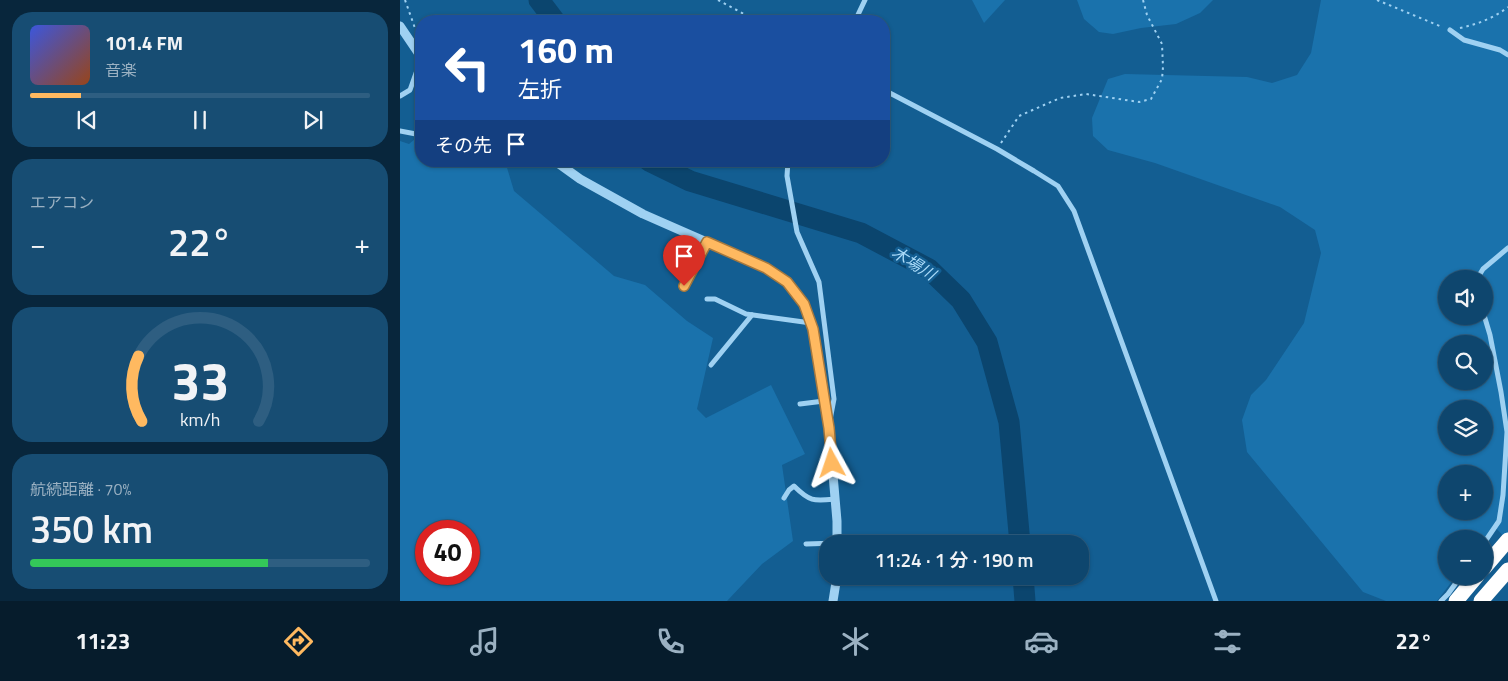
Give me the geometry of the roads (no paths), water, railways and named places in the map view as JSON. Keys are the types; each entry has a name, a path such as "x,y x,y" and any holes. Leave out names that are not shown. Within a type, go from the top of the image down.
{"highway":[{"path":"1493,558 1508,540"},
{"path":"1482,601 1508,570"},
{"path":"1456,601 1469,585"}],"street":[{"path":"857,15 865,0"},
{"path":"400,26 415,49"},
{"path":"1450,30 1464,40 1500,50 1508,55"},
{"path":"400,96 410,90 415,75"},
{"path":"890,93 997,149 1058,186 1074,211 1216,601"},
{"path":"400,131 415,134"},
{"path":"563,167 580,179 643,214 766,268 787,282 804,304 811,323 829,428 837,535"},
{"path":"788,167 787,176 797,232 819,282 834,399 829,428"},
{"path":"684,286 707,242"},
{"path":"1482,270 1508,248"},
{"path":"707,299 715,299 746,314 811,323"},
{"path":"711,365 752,315"},
{"path":"1487,325 1507,432 1503,495 1499,521 1493,530"},
{"path":"800,404 824,401"},
{"path":"784,498 794,486 812,501 835,499"},
{"path":"806,544 819,544"},
{"path":"833,601 836,585"},
{"path":"1441,601 1454,585"}],"waterway":[{"name":"木場川","path":"539,0 550,15"},
{"name":"木場川","path":"661,167 690,181 861,233 929,269 961,300 987,342 1009,422 1019,535"},
{"name":"木場川","path":"1024,585 1025,601"}]}
